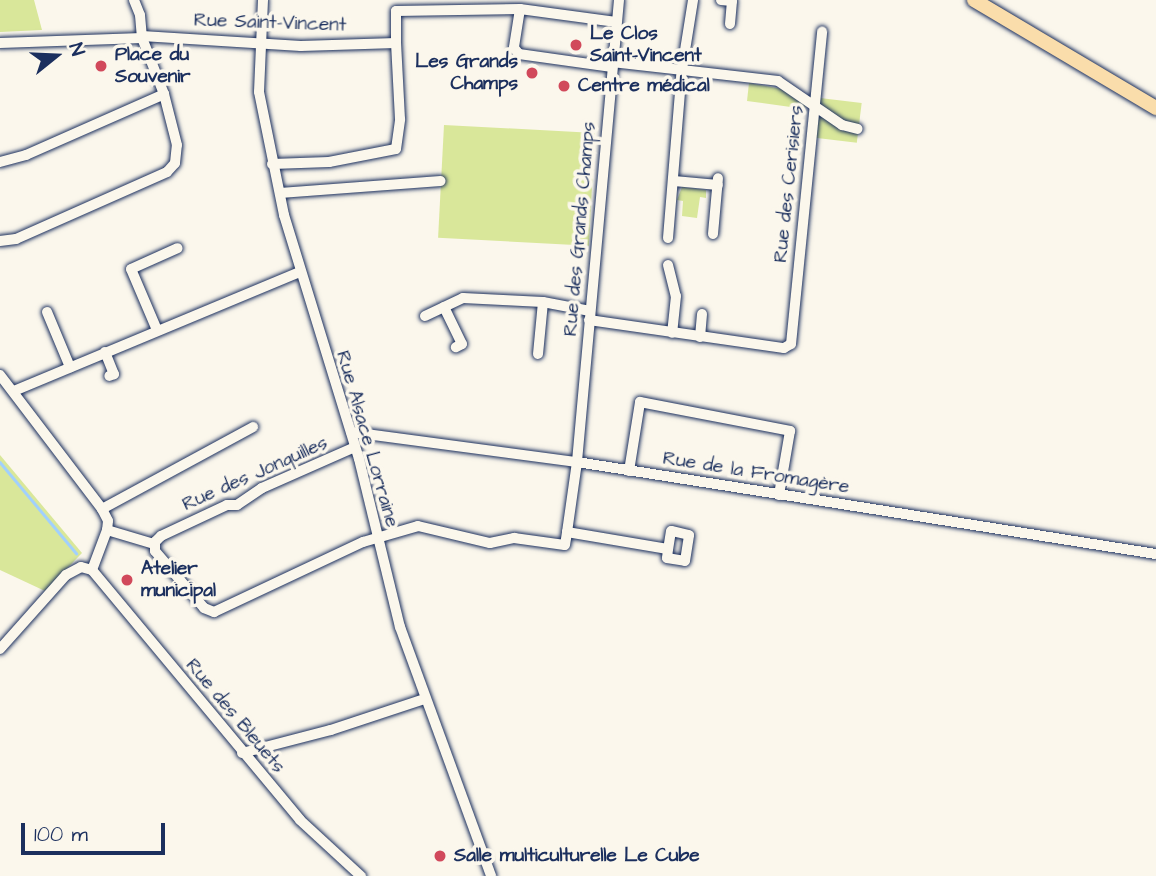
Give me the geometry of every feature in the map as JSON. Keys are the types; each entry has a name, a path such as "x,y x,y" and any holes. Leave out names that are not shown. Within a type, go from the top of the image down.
{"main road":[{"path":"974,0 1156,108"}],"street":[{"path":"0,241 16,239 167,172 178,154 164,94 142,37 140,15 134,0"},
{"name":"Rue Alsace Lorraine","path":"263,0 259,92 272,164 300,272 351,432 400,627 491,876"},
{"name":"Rue des Grands Champs","path":"567,532 577,462 619,0"},
{"path":"668,238 682,69 693,0"},
{"path":"721,0 732,1 730,24"},
{"path":"272,164 329,162 396,149 400,119 396,5 493,4 616,22"},
{"path":"520,9 513,48 519,54 778,81 844,126 858,129"},
{"name":"Rue des Cerisiers","path":"700,337 784,348 792,340 822,33"},
{"name":"Rue Saint-Vincent","path":"0,43 142,37 301,46 396,43"},
{"path":"0,162 26,155 164,94"},
{"path":"280,193 441,181"},
{"path":"674,181 718,182 713,234"},
{"path":"158,330 131,269 178,248"},
{"path":"668,265 676,296 672,333"},
{"path":"13,391 300,272"},
{"path":"425,316 463,298 542,302 589,316 700,337 702,314"},
{"path":"538,355 542,302"},
{"path":"444,307 462,344 456,347"},
{"path":"47,312 70,367"},
{"path":"105,352 114,374 109,376"},
{"path":"0,375 102,509 108,521 92,570 81,567 66,575 0,649"},
{"path":"629,471 640,402 790,430 779,495"},
{"path":"102,509 253,427"},
{"name":"Rue de la Fromagère","path":"351,432 577,462 1156,554"},
{"name":"Rue des Jonquilles","path":"154,544 161,536 227,505 237,505 262,488 355,447"},
{"path":"107,530 154,544 155,551 176,578 182,580 204,608 214,612 377,538 418,526 490,543 514,538 565,545 567,532 668,549"},
{"name":"Rue des Bleuets","path":"92,570 300,820 361,876"},
{"path":"242,753 331,730 425,699"}],"green space":[{"path":"0,0 34,0 42,30 0,32"},
{"path":"749,83 782,89 805,105 805,109 747,101"},
{"path":"820,98 862,103 857,143 815,138"},
{"path":"444,125 595,133 589,246 438,238"},
{"path":"682,187 706,190 706,198 700,197 697,218 682,216 683,201 677,200"},
{"path":"0,455 82,553 45,591 0,570"}],"waterway":[{"path":"0,462 76,553"}],"place":[{"name":"Le Clos Saint-Vincent","path":"576,45"},
{"name":"Place du Souvenir","path":"101,66"},
{"name":"Les Grands Champs","path":"532,73"},
{"name":"Centre médical","path":"564,86"},
{"name":"Atelier municipal","path":"127,580"},
{"name":"Salle multiculturelle Le Cube","path":"440,856"}]}
